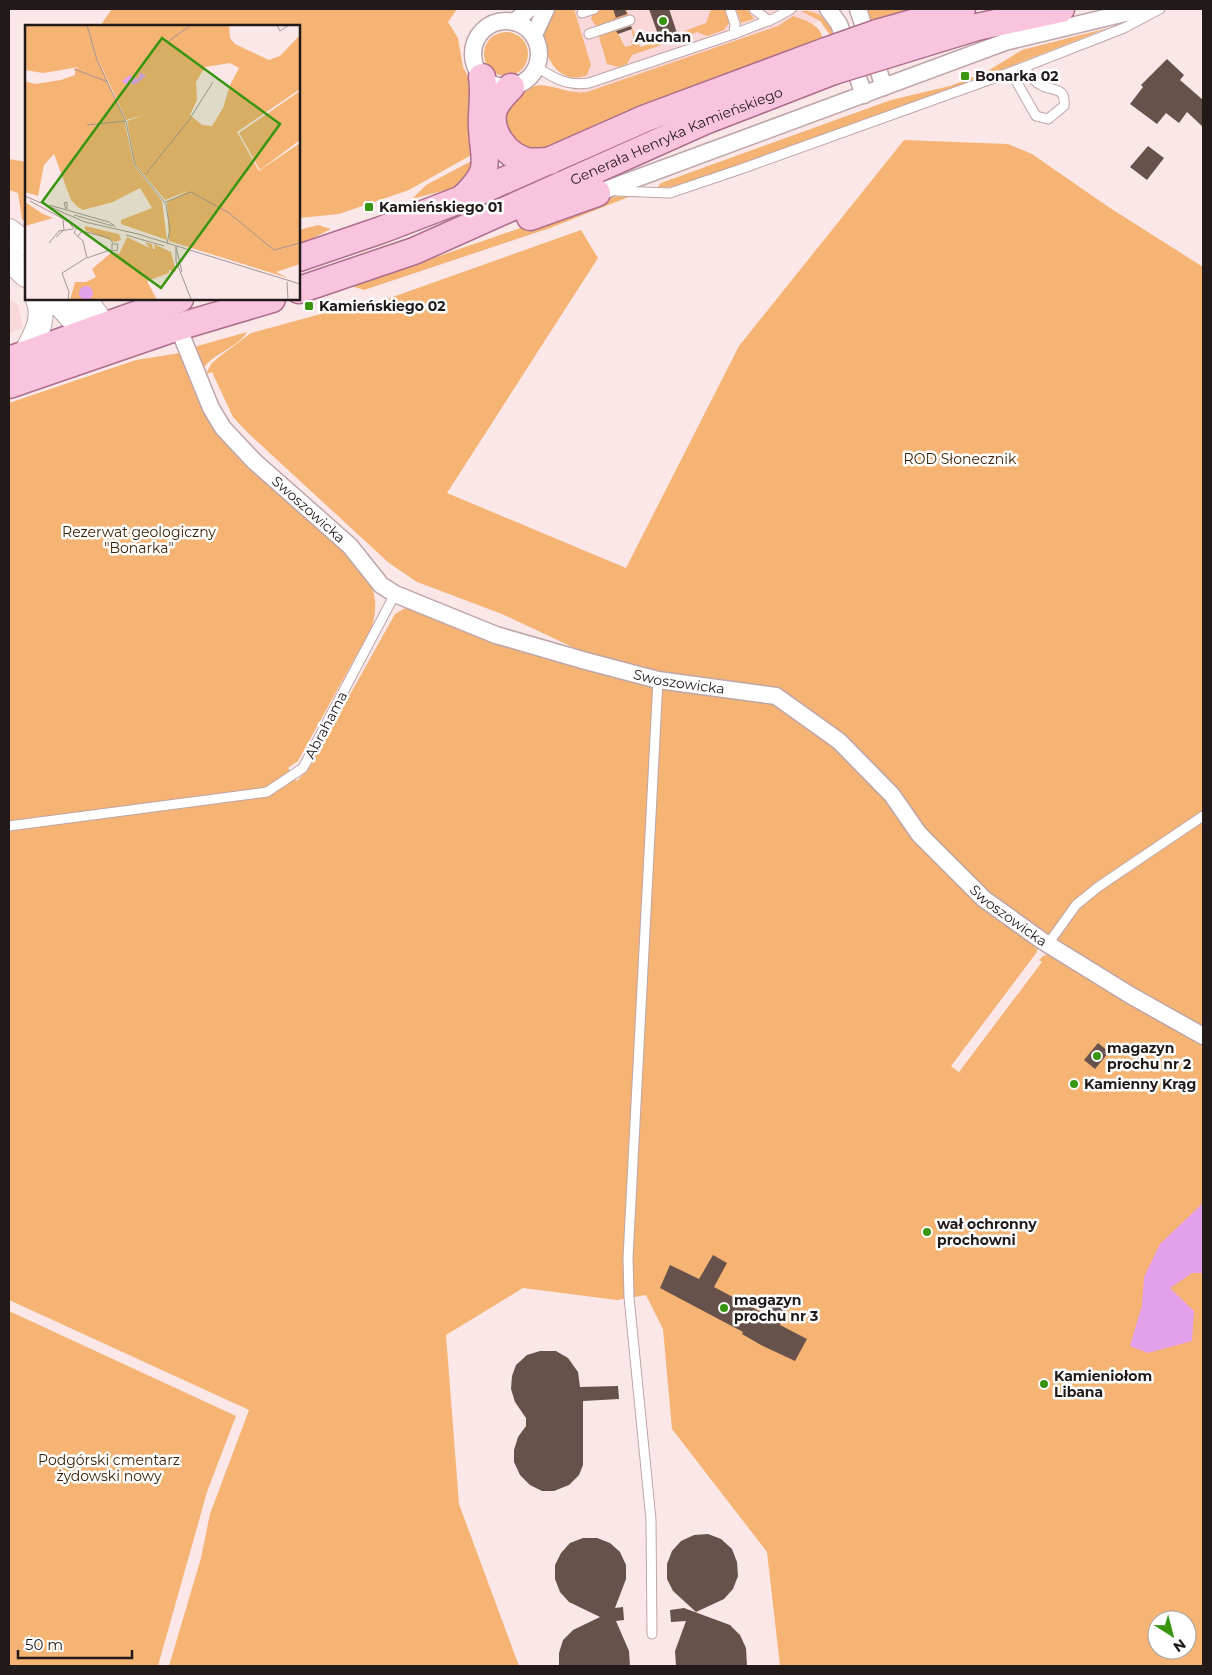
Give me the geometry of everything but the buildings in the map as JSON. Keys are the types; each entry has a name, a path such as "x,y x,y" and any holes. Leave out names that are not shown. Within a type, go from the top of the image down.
{"main road":[{"name":"Generała Henryka Kamieńskiego","path":"300,258 382,230 462,198 646,118 882,44 962,9"},
{"name":"Generała Henryka Kamieńskiego","path":"882,44 977,27 1061,9"},
{"name":"Generała Henryka Kamieńskiego","path":"300,290 414,251 705,121 830,61"},
{"path":"462,198 476,186 485,168 486,156 482,127 484,93 482,77"},
{"path":"511,87 500,98 493,113 495,131 503,147 527,161 550,161"},
{"path":"414,251 522,220 597,193"},
{"path":"9,385 98,338 178,300"},
{"path":"17,357 98,338 178,326 269,300"}],"street":[{"path":"514,22 529,9"},
{"path":"534,35 546,9"},
{"path":"828,9 839,24 864,95"},
{"path":"858,9 884,87"},
{"name":"Generała Henryka Kamieńskiego","path":"597,193 1005,42 1142,9"},
{"path":"514,22 528,29 534,35 538,45 539,56 536,68 530,77 521,84 511,87 490,84 482,77 473,61 473,51 479,34 493,23 514,22"},
{"path":"9,231 25,243"},
{"path":"17,357 41,322 42,309 38,300"},
{"path":"56,300 98,338"},
{"path":"84,300 98,338"},
{"name":"Swoszowicka","path":"178,326 210,408 223,428 254,461 350,546 381,586 395,594 496,634 658,680 776,696 839,741 892,795 925,841 984,899 1048,944 1130,996 1203,1036"}],"lane":[{"path":"582,13 594,9"},
{"path":"730,9 735,24 734,34"},
{"path":"754,9 769,21"},
{"path":"536,68 561,82 574,85 589,83 734,34 769,21 791,9"},
{"path":"597,193 622,190 670,193 892,117 1124,28 1160,9"},
{"path":"589,34 630,20"},
{"path":"1011,72 1036,116 1048,119 1064,106 1065,98 1061,91 1036,81 1024,67"},
{"name":"Abrahama","path":"9,826 267,792 303,768 395,594"},
{"path":"652,1634 651,1520 629,1297 628,1258 658,680"},
{"path":"1048,944 1076,905 1098,887 1203,816"}],"shaded area":[{"path":"559,9 840,9 783,40 578,120 556,16"},
{"path":"9,299 18,305 23,328 9,333"},
{"path":"1203,1203 1203,1273 1192,1273 1170,1288 1194,1311 1192,1341 1148,1353 1130,1346 1142,1305 1144,1277 1160,1244"}],"green space":[{"path":"112,9 457,9 448,22 458,38 463,67 474,88 473,154 409,190 339,214 300,218 300,25 101,25"},
{"path":"550,9 574,9 591,65 587,75 576,78 566,76 558,71 552,63 544,44 543,33 544,23"},
{"path":"604,9 626,9 629,16 600,27 595,25 591,19 593,13"},
{"path":"711,9 725,10 729,23 724,30 707,36 697,32 679,39 677,34 706,23"},
{"path":"736,9 747,9 754,19 741,23"},
{"path":"867,9 909,9 869,21"},
{"path":"801,11 813,12 822,16 835,33 830,35 820,21"},
{"path":"793,16 816,26 822,38 678,92 561,145 528,154 500,130 512,95 529,88 540,85 573,92 587,92 778,26"},
{"path":"630,23 640,47 675,35 676,40 632,55 627,64 619,67 607,64 599,37 615,28 625,47 632,45 631,41 634,40"},
{"path":"1108,28 911,105 679,186 657,188 661,183 891,100 950,86 986,72 1022,50"},
{"path":"506,32 518,36 524,42 528,54 524,66 518,72 506,76 494,72 488,66 484,54 488,42 494,36"},
{"name":"ROD Słonecznik","path":"904,140 1008,144 1032,154 1107,206 1203,267 1203,1031 1069,953 1055,938 1045,938 997,904 777,692 669,674 585,653 502,614 417,582 389,563 248,433 233,417 212,372 206,374 211,364 251,333 339,309 370,305 581,230 598,258 447,493 626,568 739,346"},
{"path":"481,156 465,185 412,199 426,185"},
{"path":"9,159 25,162 25,222 22,219 18,193 9,190"},
{"path":"631,196 550,228 364,290 352,286 596,202 614,197"},
{"path":"318,225 331,229 300,244 300,230"},
{"path":"247,332 238,342 207,363 203,369 194,347"},
{"name":"Rezerwat geologiczny \"Bonarka\"","path":"180,353 210,420 223,440 355,560 366,577 375,599 372,627 298,761 288,768 297,781 309,768 395,614 407,607 779,704 814,726 1037,942 1037,952 951,1066 974,1084 959,1072 1042,962 1039,960 1043,956 1055,952 1203,1040 1203,1666 780,1666 767,1552 672,1429 663,1329 646,1295 617,1300 523,1288 446,1335 459,1504 519,1666 169,1666 201,1558 210,1514 249,1410 9,1300 9,403 136,360"},
{"name":"Podgórski cmentarz żydowski nowy","path":"9,1311 236,1416 207,1492 158,1666 9,1666"}],"place":[{"name":"Auchan","path":"663,21"},
{"name":"Bonarka 02","path":"965,76"},
{"name":"Kamieńskiego 01","path":"369,207"},
{"name":"Kamieńskiego 02","path":"309,306"},
{"name":"magazyn prochu nr 2","path":"1097,1056"},
{"name":"Kamienny Krąg","path":"1074,1084"},
{"name":"wał ochronny prochowni","path":"927,1232"},
{"name":"magazyn prochu nr 3","path":"724,1308"},
{"name":"Kamieniołom Libana","path":"1044,1384"}]}
